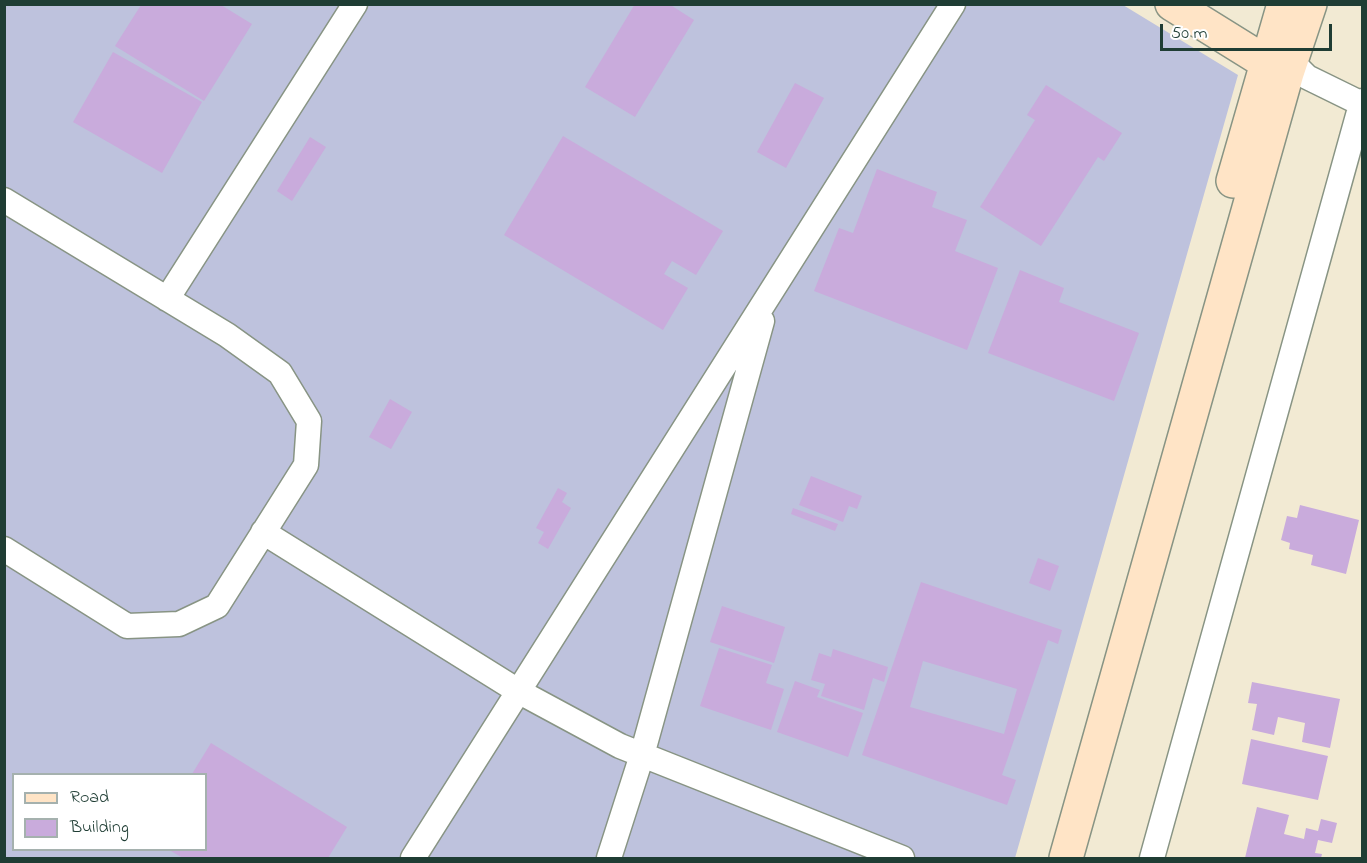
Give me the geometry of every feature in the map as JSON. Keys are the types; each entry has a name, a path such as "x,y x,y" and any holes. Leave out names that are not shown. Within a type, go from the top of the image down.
{"street":[{"path":"167,299 355,4"},
{"path":"413,858 953,4"},
{"path":"1152,858 1362,103 1284,66 1172,4"},
{"path":"1194,4 1284,66"},
{"path":"1066,858 1284,66 1284,4"},
{"path":"1046,858 1284,66 1310,4"},
{"path":"4,200 227,335 280,374 309,421 306,465 217,606 179,624 127,626 6,552"},
{"path":"609,858 642,755 768,296"},
{"path":"264,532 518,691 620,746 902,858"}],"shaded area":[{"path":"5,5 1123,5 1238,75 1015,858 5,858"}],"building":[{"path":"635,4 669,4 694,20 635,117 585,87"},
{"path":"141,5 221,5 252,24 204,101 115,46"},
{"path":"113,52 202,102 162,173 73,122"},
{"path":"795,83 824,98 786,168 757,152"},
{"path":"1046,85 1122,133 1104,161 1098,157 1041,246 980,207 1035,120 1027,115"},
{"path":"563,136 723,231 696,275 672,261 664,274 688,288 663,330 504,235"},
{"path":"310,137 326,147 292,201 277,191"},
{"path":"877,169 937,192 932,207 967,220 955,251 998,268 967,350 814,291 839,228 853,233"},
{"path":"1020,270 1064,288 1059,302 1139,333 1114,401 988,353"},
{"path":"390,399 412,412 391,449 369,437"},
{"path":"811,476 862,496 857,509 849,506 843,522 799,505"},
{"path":"558,488 567,493 562,502 571,508 548,549 538,543 544,532 536,528"},
{"path":"1300,505 1359,520 1346,574 1311,565 1313,555 1289,549 1290,543 1281,540 1287,516 1297,518"},
{"path":"793,508 838,524 835,531 791,514"},
{"path":"1038,558 1059,566 1050,591 1029,583"},
{"path":"921,582 1062,630 1058,644 1048,640 1002,775 1016,780 1007,805 862,755","holes":["923,661 1017,689 1004,734 910,707"]},
{"path":"722,606 785,627 774,663 710,642"},
{"path":"719,648 772,665 766,683 784,689 771,730 700,706"},
{"path":"833,649 888,667 884,682 873,678 864,710 821,696 825,684 811,680 819,653 831,657"},
{"path":"795,681 820,690 817,697 863,713 848,757 777,732"},
{"path":"1252,682 1340,699 1330,748 1302,742 1305,723 1278,717 1274,735 1252,730 1257,704 1248,703"},
{"path":"1251,739 1328,756 1318,800 1242,784"},
{"path":"211,743 347,827 328,858 183,858 171,851 207,851 207,773 193,773"},
{"path":"1257,807 1289,815 1284,834 1304,839 1306,828 1318,831 1321,819 1337,823 1332,843 1318,840 1315,853 1322,854 1321,858 1245,858"}]}
